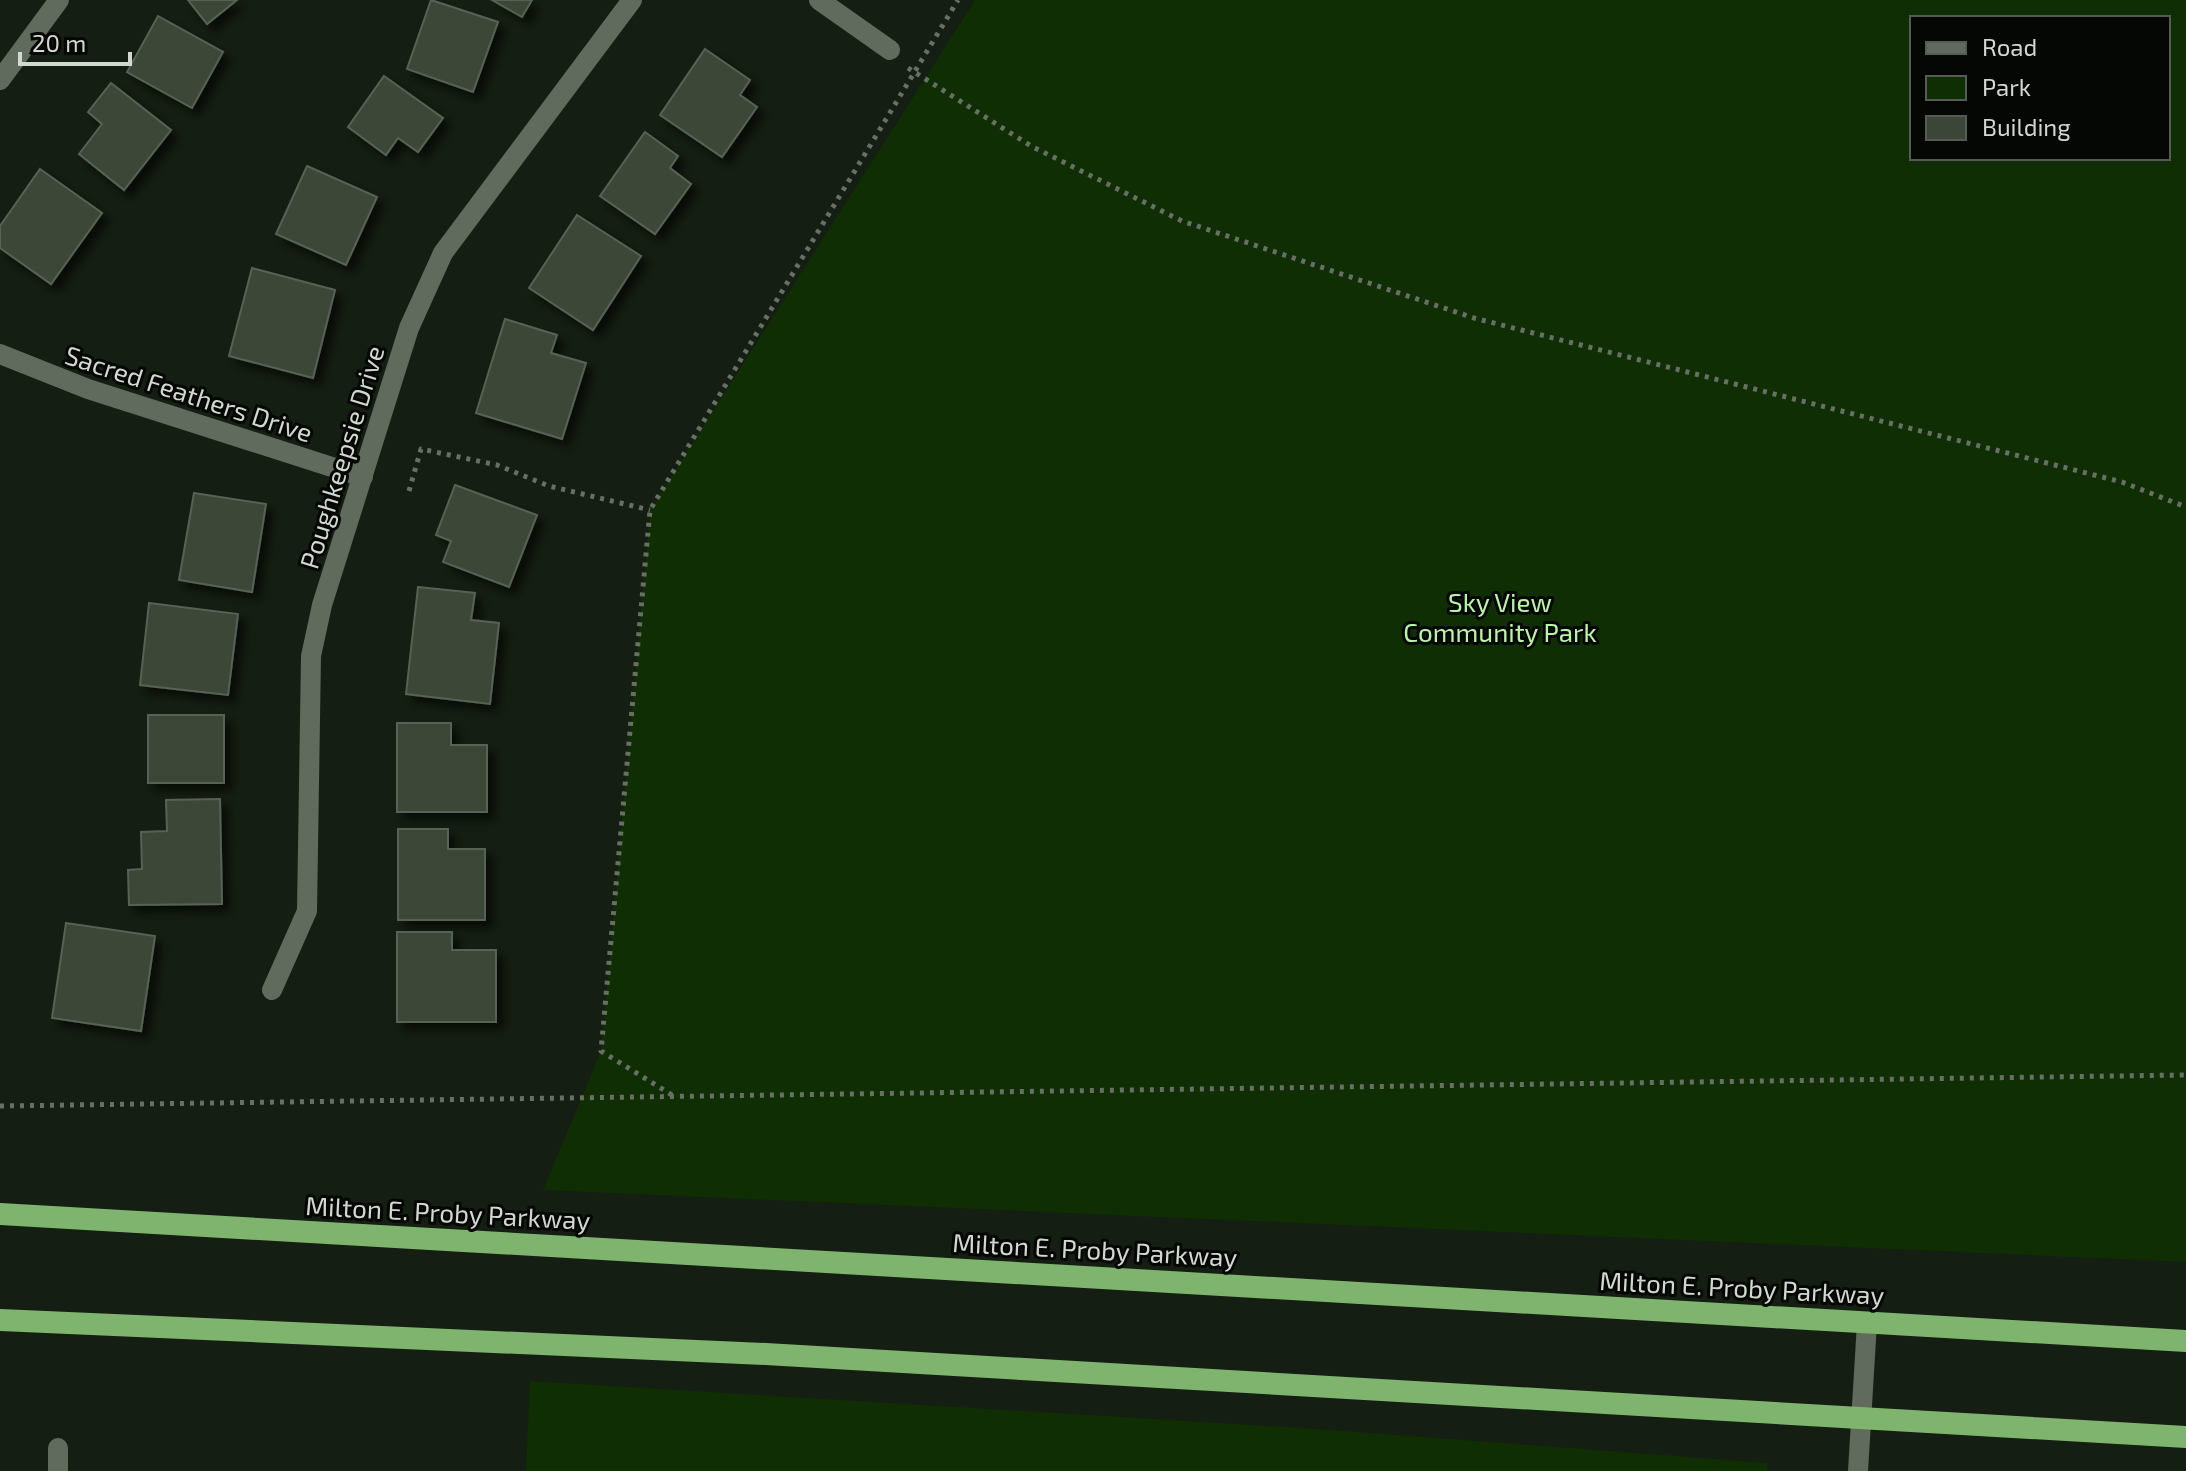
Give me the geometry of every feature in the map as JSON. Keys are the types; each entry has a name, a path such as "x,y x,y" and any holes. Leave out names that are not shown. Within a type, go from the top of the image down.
{"highway":[{"name":"Milton E. Proby Parkway","path":"0,1214 2186,1341"},
{"path":"0,1320 766,1354 2186,1437"}],"street":[{"path":"0,80 59,0"},
{"name":"Poughkeepsie Drive","path":"272,990 307,911 311,656 322,605 409,328 443,253 632,0"},
{"path":"819,0 890,50"},
{"name":"Sacred Feathers Drive","path":"0,354 88,389 363,477"},
{"path":"1858,1471 1867,1323"},
{"path":"58,1448 58,1471"}],"path":[{"path":"674,1096 601,1051 650,510 958,0"},
{"path":"890,50 913,73 1031,146 1182,221 1474,318 2122,482 2186,507"},
{"path":"409,491 421,449 497,465 549,486 650,510"},
{"path":"0,1106 2186,1075"}],"green space":[{"name":"Sky View Community Park","path":"975,0 2186,0 2186,1262 543,1190 601,1051 650,510"},
{"path":"530,1381 1318,1429 1767,1463 1768,1471 526,1471"}],"building":[{"path":"188,0 237,0 207,24"},
{"path":"431,0 498,22 473,92 407,69"},
{"path":"492,0 532,0 522,17"},
{"path":"158,16 223,52 192,108 127,72"},
{"path":"705,49 750,80 740,95 757,107 722,157 660,115"},
{"path":"384,76 443,118 418,152 398,138 386,155 348,127"},
{"path":"111,83 171,130 124,190 79,154 102,124 88,112"},
{"path":"645,132 678,156 670,168 691,184 655,234 600,196"},
{"path":"307,166 377,197 346,265 276,234"},
{"path":"40,169 102,213 51,284 0,248 0,226"},
{"path":"577,215 641,256 593,330 529,288"},
{"path":"252,268 335,290 313,378 229,356"},
{"path":"505,319 557,335 551,353 586,363 562,439 476,413"},
{"path":"455,485 537,515 509,587 443,562 451,541 436,535"},
{"path":"194,493 266,504 252,592 179,580"},
{"path":"418,587 475,593 471,620 499,623 490,704 406,694"},
{"path":"149,603 238,614 228,695 140,685"},
{"path":"148,715 224,715 224,783 148,783"},
{"path":"397,723 451,723 451,745 487,745 487,812 397,812"},
{"path":"220,799 222,904 129,905 128,870 142,869 141,832 167,831 166,800"},
{"path":"398,829 448,829 448,849 485,849 485,920 398,920"},
{"path":"66,923 155,936 141,1031 52,1018"},
{"path":"397,932 452,932 452,950 496,950 496,1022 397,1022"}]}
